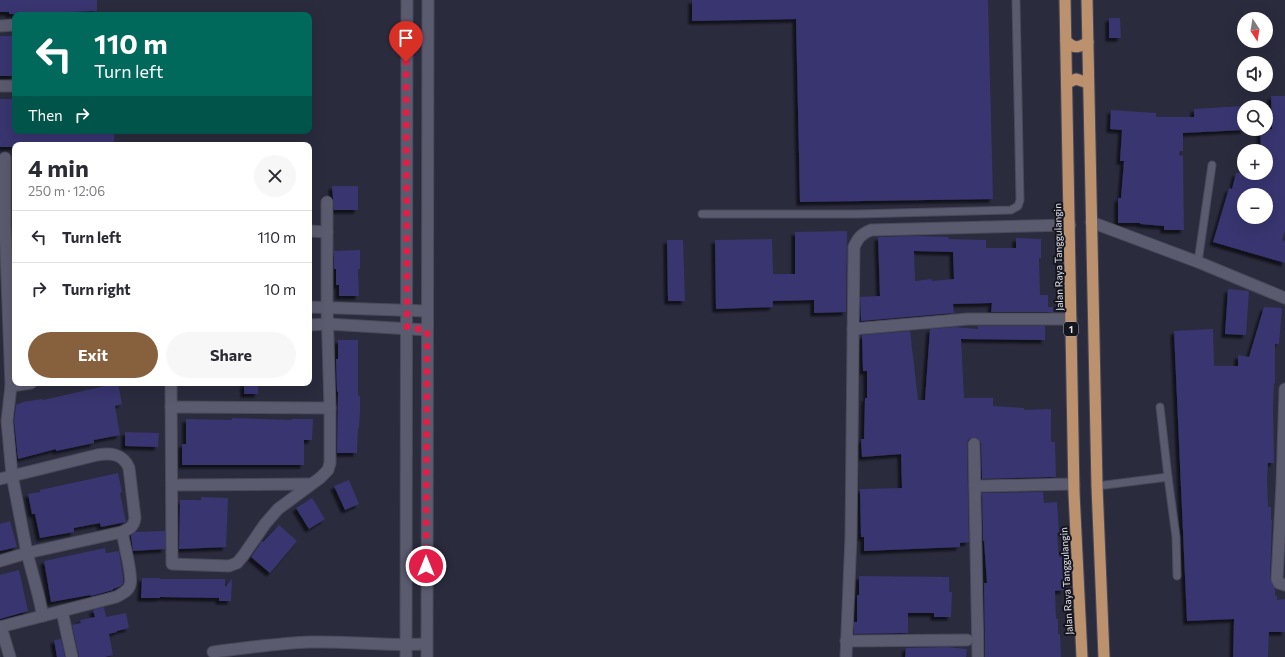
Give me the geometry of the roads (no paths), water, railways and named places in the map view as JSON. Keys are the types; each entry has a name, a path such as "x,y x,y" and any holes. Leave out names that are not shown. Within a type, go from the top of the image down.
{"highway":[{"name":"Jalan Raya Tanggulangin","path":"1065,0 1074,484 1082,657"},
{"path":"1087,0 1097,486 1104,657"},
{"path":"1066,41 1074,47 1088,42"},
{"path":"1067,83 1076,79 1088,83"}],"street":[{"path":"406,657 407,0"},
{"path":"427,657 428,0"},
{"path":"0,26 12,25"},
{"path":"0,86 12,86"},
{"path":"7,158 8,357 11,386 3,421 27,553 38,594 42,616"},
{"path":"171,386 172,564 229,566 237,563 244,556 264,524 278,509 320,478 328,470 330,464 327,307 327,202"},
{"path":"1091,222 1198,262 1285,298"},
{"path":"846,657 851,536 854,247 858,238 863,233 871,230 1070,225"},
{"path":"312,231 328,232"},
{"path":"312,307 427,311"},
{"path":"853,329 968,319 1071,319"},
{"path":"312,324 427,330"},
{"path":"1285,389 1277,579 1279,583 1285,585"},
{"path":"171,408 330,408"},
{"path":"974,444 978,657"},
{"path":"0,479 96,455 106,454 121,456 127,462 129,468 135,518 134,524 129,529 122,532 27,553 0,561"},
{"path":"172,485 311,484"},
{"path":"975,486 1074,484"},
{"path":"10,657 1,627 116,597 130,587 130,576 122,532"},
{"path":"62,611 72,657"},
{"path":"846,641 967,640"},
{"path":"214,652 266,645 305,642 406,645 426,644"}],"lane":[{"path":"702,214 857,214 988,211 1012,210 1018,206 1020,200 1016,0"},
{"path":"1198,262 1212,165"},
{"path":"1160,407 1176,537 1177,576"},
{"path":"1097,486 1168,476"}]}
